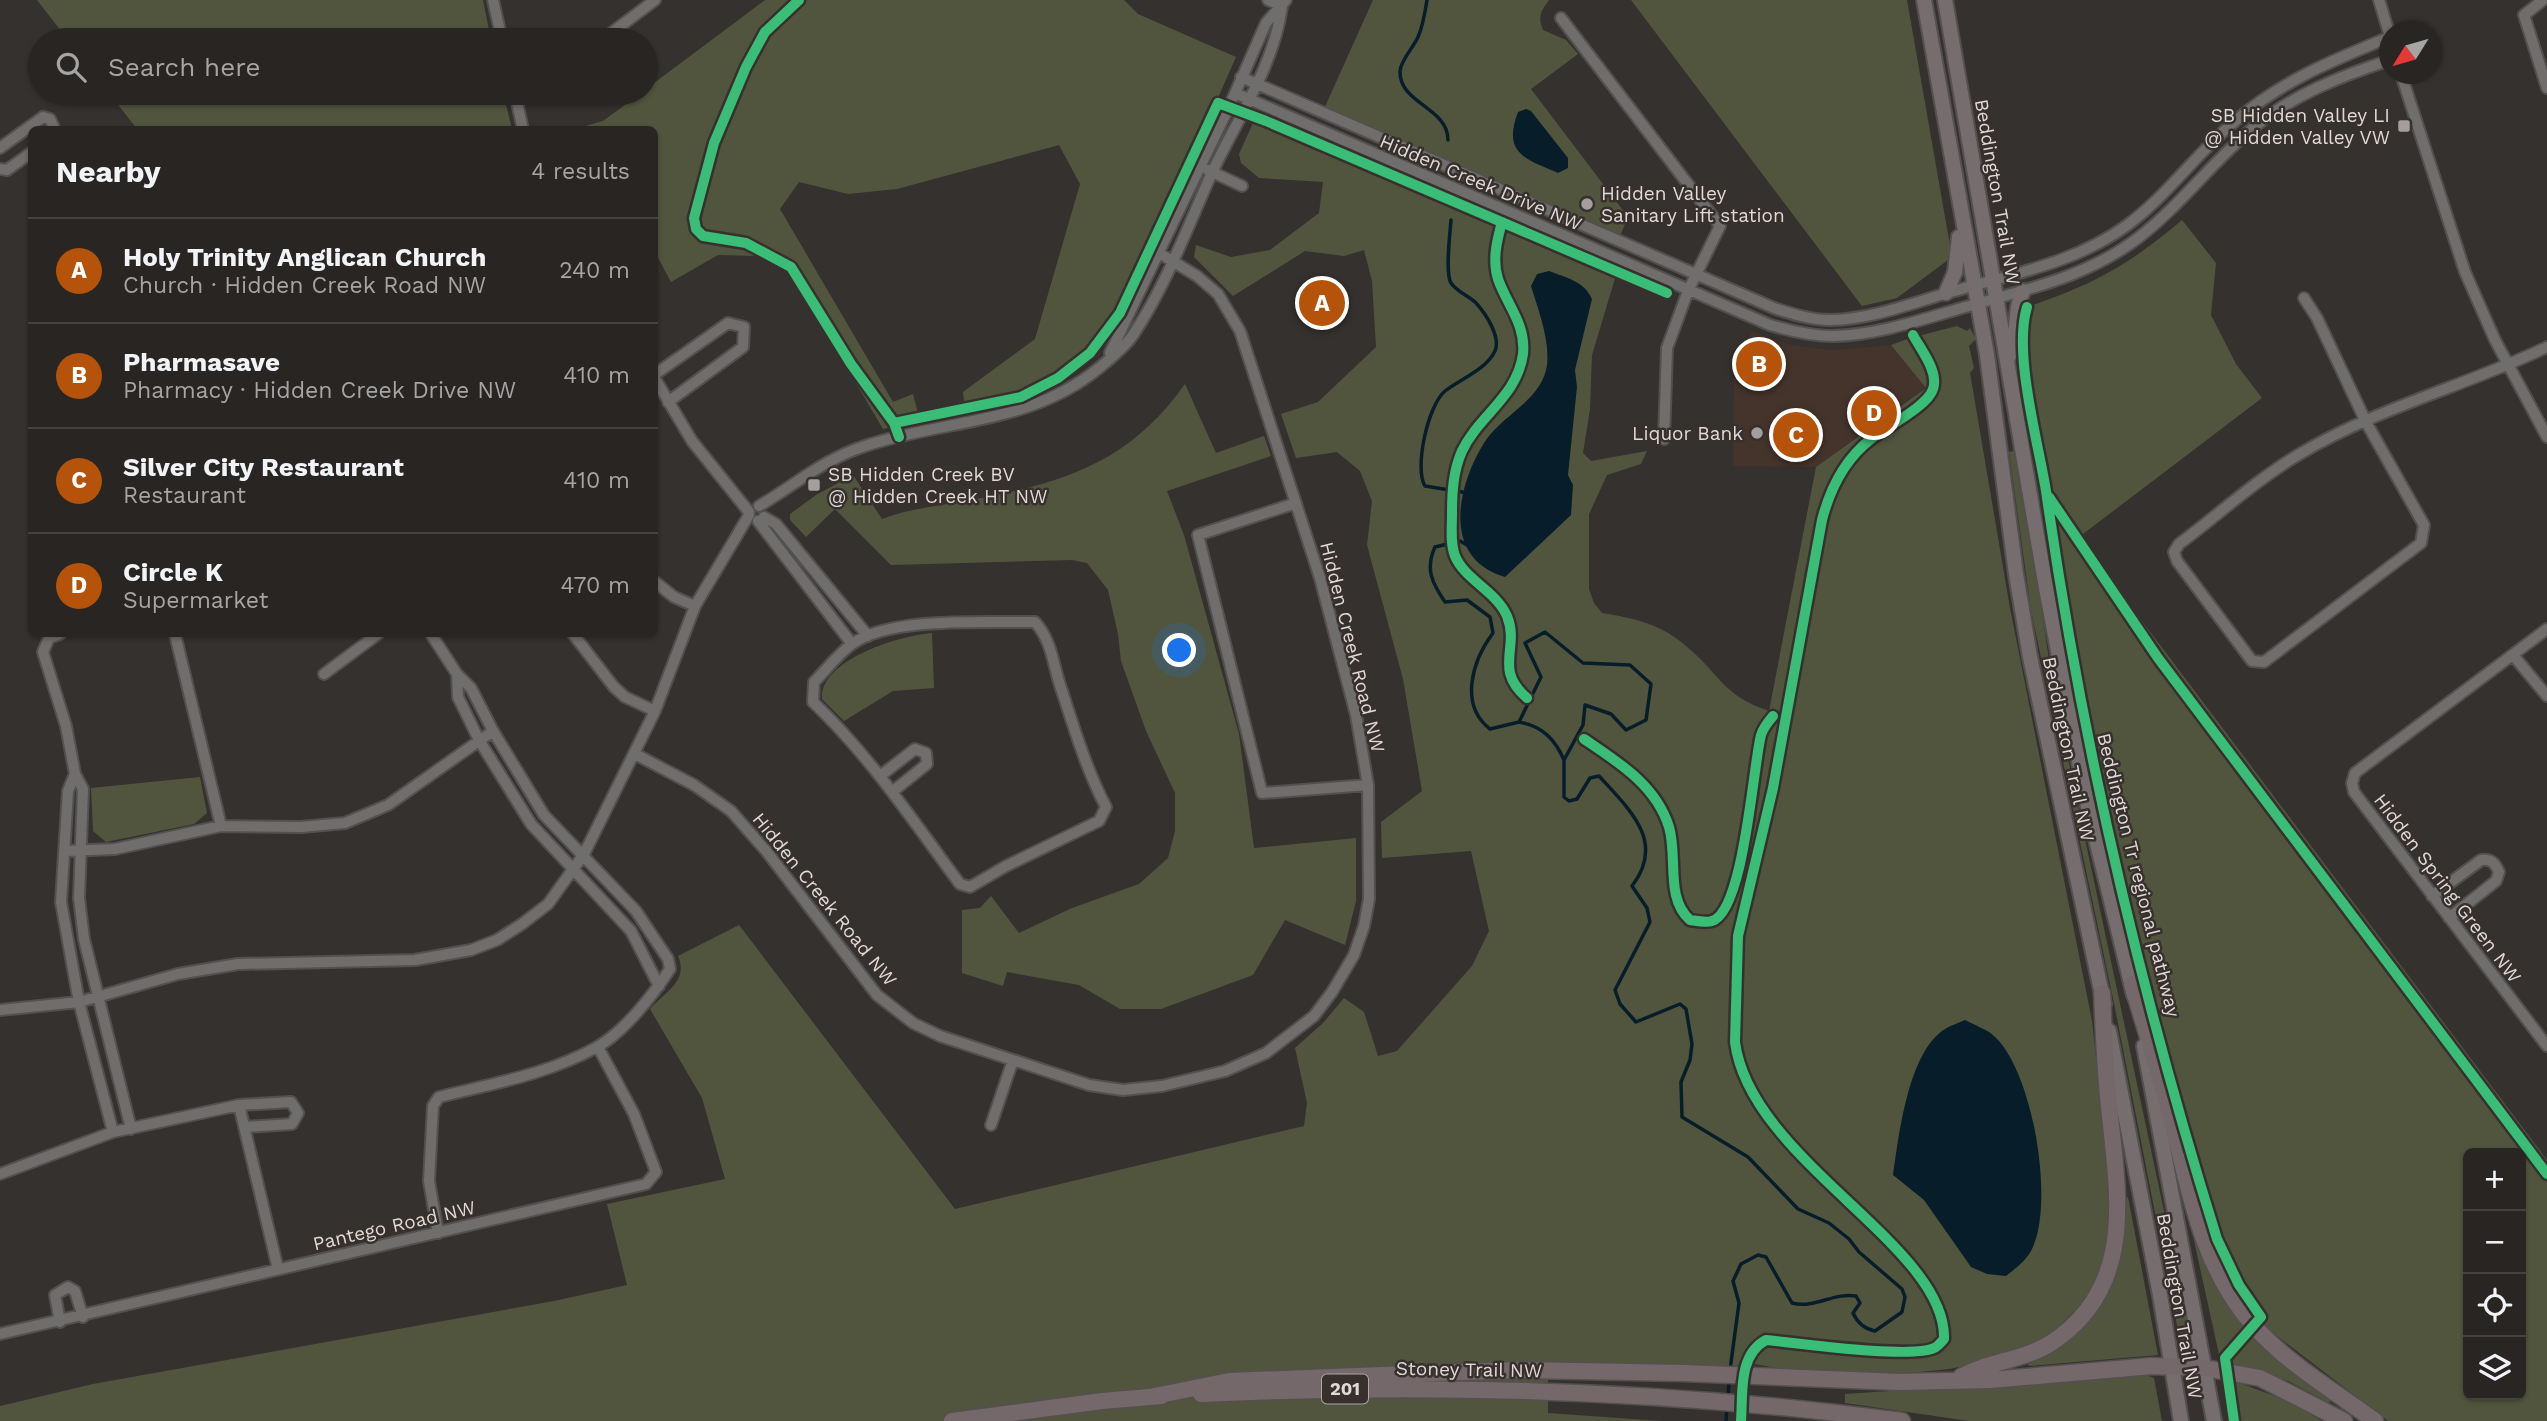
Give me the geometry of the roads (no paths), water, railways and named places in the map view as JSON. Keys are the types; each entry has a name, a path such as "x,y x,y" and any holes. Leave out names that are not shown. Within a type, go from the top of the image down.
{"highway":[{"path":"2132,984 2170,1115 2194,1214 2209,1258 2223,1284 2255,1326 2279,1350 2375,1421"},
{"path":"1954,1380 1969,1372 2049,1344 2090,1307 2108,1273 2116,1238 2119,1193 2102,993"},
{"path":"1150,1397 1229,1381 1520,1370 1683,1373 1889,1382 1990,1380 2129,1367 2171,1367 2205,1368 2260,1378 2344,1421"},
{"name":"Stoney Trail NW","path":"952,1421 1150,1397 1444,1388 1686,1399 1769,1405 1902,1421"}],"main road":[{"name":"Beddington Trail NW","path":"1924,0 1961,225 1977,303 2030,657 2102,993 2160,1295 2181,1421"},
{"name":"Beddington Trail NW","path":"1945,0 2046,588 2086,798 2132,984 2214,1421"},
{"path":"1946,293 1955,272 1961,225"},
{"path":"2007,360 2017,342 2018,306 2024,291"}],"street":[{"path":"493,0 499,28"},
{"path":"618,28 655,0"},
{"path":"1268,0 1284,3"},
{"path":"2379,0 2385,21"},
{"path":"2543,0 2524,15 2547,88"},
{"path":"1106,362 1266,23 1284,3"},
{"path":"0,1010 79,1002 178,974 238,964 415,960 471,950 497,940 548,904 584,854 635,754 695,606 733,542 757,514 831,458 899,437 1017,412 1051,400 1078,384 1106,362 1132,336 1172,261 1212,172 1256,85 1279,32 1284,3"},
{"path":"1561,18 1720,226 1688,291 1667,348 1664,439"},
{"name":"Hidden Creek Drive NW","path":"1241,77 1774,309 1804,317 1831,320 1872,315 2090,249 2127,225 2152,204 2231,124 2258,102 2312,69 2379,40"},
{"name":"Hidden Creek Drive NW","path":"1235,93 1770,325 1801,334 1833,336 1866,333 2024,291 2101,262 2137,238 2252,129 2274,112 2335,79 2379,64"},
{"path":"2403,84 2465,272 2508,365 2547,437"},
{"path":"518,105 522,126"},
{"path":"31,126 43,117 50,119 53,126"},
{"path":"0,148 28,128"},
{"path":"0,169 7,170 28,155"},
{"path":"1199,166 1242,186"},
{"path":"1576,242 1582,225"},
{"name":"Hidden Creek Road NW","path":"635,754 694,785 731,811 767,852 877,995 913,1023 940,1036 1089,1085 1123,1090 1162,1086 1225,1071 1266,1053 1297,1031 1332,992 1354,955 1364,926 1370,872 1368,785 1356,715 1320,578 1240,331 1218,294 1159,253"},
{"path":"2304,298 2317,318 2366,422 2424,525 2421,543 2263,662 2252,661 2177,561 2174,552 2289,461 2366,422 2508,365 2547,346"},
{"path":"1801,334 1804,317"},
{"path":"658,373 728,323 744,327 744,347 667,402"},
{"path":"658,384 698,449 757,514 776,524 867,636"},
{"path":"1296,503 1198,535 1262,793 1368,785"},
{"path":"757,514 768,538 852,644"},
{"path":"658,584 674,597 695,606"},
{"path":"1035,622 1047,636 1060,688 1094,783 1106,807 1099,821 1006,866 970,887 960,884 880,776 842,730 813,702 814,682 852,644 867,636 916,625 1035,622"},
{"name":"Hidden Spring Green NW","path":"2547,629 2355,773 2352,783 2361,802 2432,896 2543,1032 2547,1046"},
{"path":"53,637 48,639 43,652 66,726 75,774 83,789 79,898 84,939 98,997 122,1131"},
{"path":"176,637 221,826"},
{"path":"324,674 374,637"},
{"path":"433,637 457,674 471,688 492,731 544,815 636,911 668,959 670,969 659,986 598,1047 523,1077 439,1097 433,1106 429,1181 438,1233"},
{"path":"575,637 614,687 625,697 654,711"},
{"path":"2513,655 2547,696"},
{"path":"457,674 458,697 479,740 531,824 575,868 631,931 659,986"},
{"path":"65,851 82,852 150,843 221,826 301,827 345,823 388,805 492,731"},
{"path":"880,776 915,749 926,753 927,764 892,792"},
{"path":"75,774 68,791 61,902 79,1002 122,1131"},
{"path":"2432,896 2481,860 2488,859 2495,863 2499,872 2496,881 2449,918"},
{"name":"Pantego Road NW","path":"0,1334 83,1317 646,1184 656,1172 634,1114 598,1047"},
{"path":"991,1125 1013,1060"},
{"path":"0,1174 122,1131 239,1105 290,1102 298,1113 292,1124 245,1127"},
{"path":"239,1105 278,1269"},
{"path":"60,1322 55,1295 68,1287 75,1292 83,1317"}],"water":[{"path":"1526,109 1531,111 1568,158 1568,168 1558,173 1527,159 1515,146 1513,137 1518,112"},
{"path":"1549,271 1580,284 1592,299 1575,370 1577,387 1568,475 1573,485 1571,515 1505,577 1485,568 1471,555 1463,539 1460,520 1462,500 1474,461 1484,443 1500,424 1529,398 1544,378 1547,345 1531,286 1537,274"},
{"path":"1965,1020 1993,1035 2007,1052 2019,1076 2036,1137 2040,1170 2039,1228 2030,1253 2006,1276 1987,1274 1971,1267 1924,1200 1893,1175 1907,1096 1922,1056 1932,1040 1945,1029"}],"waterway":[{"path":"1427,0 1420,33 1400,71 1407,91 1440,120 1446,129 1448,140"},
{"path":"1451,220 1449,278 1456,289 1476,303 1484,313 1492,326 1496,345 1491,358 1485,364 1439,398 1428,422 1421,466 1425,486 1468,493"},
{"path":"1467,545 1460,541 1435,547 1430,569 1433,582 1445,602 1467,600 1490,617 1493,633 1479,656 1472,682 1474,708 1490,729 1519,722 1541,677 1525,643 1545,632 1583,663 1630,665 1651,684 1646,720 1626,730 1611,714 1585,705 1583,725 1564,760 1564,797 1569,801 1577,799 1590,778 1599,776 1622,801 1640,827 1646,855 1642,870 1632,886 1647,908 1650,922 1615,990 1620,1004 1636,1022 1680,1004 1686,1009 1692,1044 1690,1060 1681,1082 1682,1117 1748,1157 1798,1209 1829,1223 1849,1239 1859,1252 1902,1289 1905,1297 1902,1312 1875,1331 1871,1330 1862,1325 1853,1313 1860,1303 1856,1296 1840,1296 1809,1304 1792,1303 1766,1257 1758,1255 1741,1264 1733,1281 1739,1303 1730,1370"},
{"path":"1519,722 1547,735 1564,760"},
{"path":"1728,1398 1729,1381"},
{"path":"1726,1421 1727,1406"}],"place":[{"name":"SB Hidden Valley LI @ Hidden Valley VW","path":"2404,126"},
{"name":"Hidden Valley Sanitary Lift station","path":"1587,204"},
{"name":"Holy Trinity Anglican Church","path":"1322,303"},
{"name":"Pharmasave","path":"1759,364"},
{"name":"Circle K","path":"1874,413"},
{"name":"Liquor Bank","path":"1757,433"},
{"name":"Silver City Restaurant","path":"1796,435"},
{"name":"SB Hidden Creek BV @ Hidden Creek HT NW","path":"814,485"}]}
